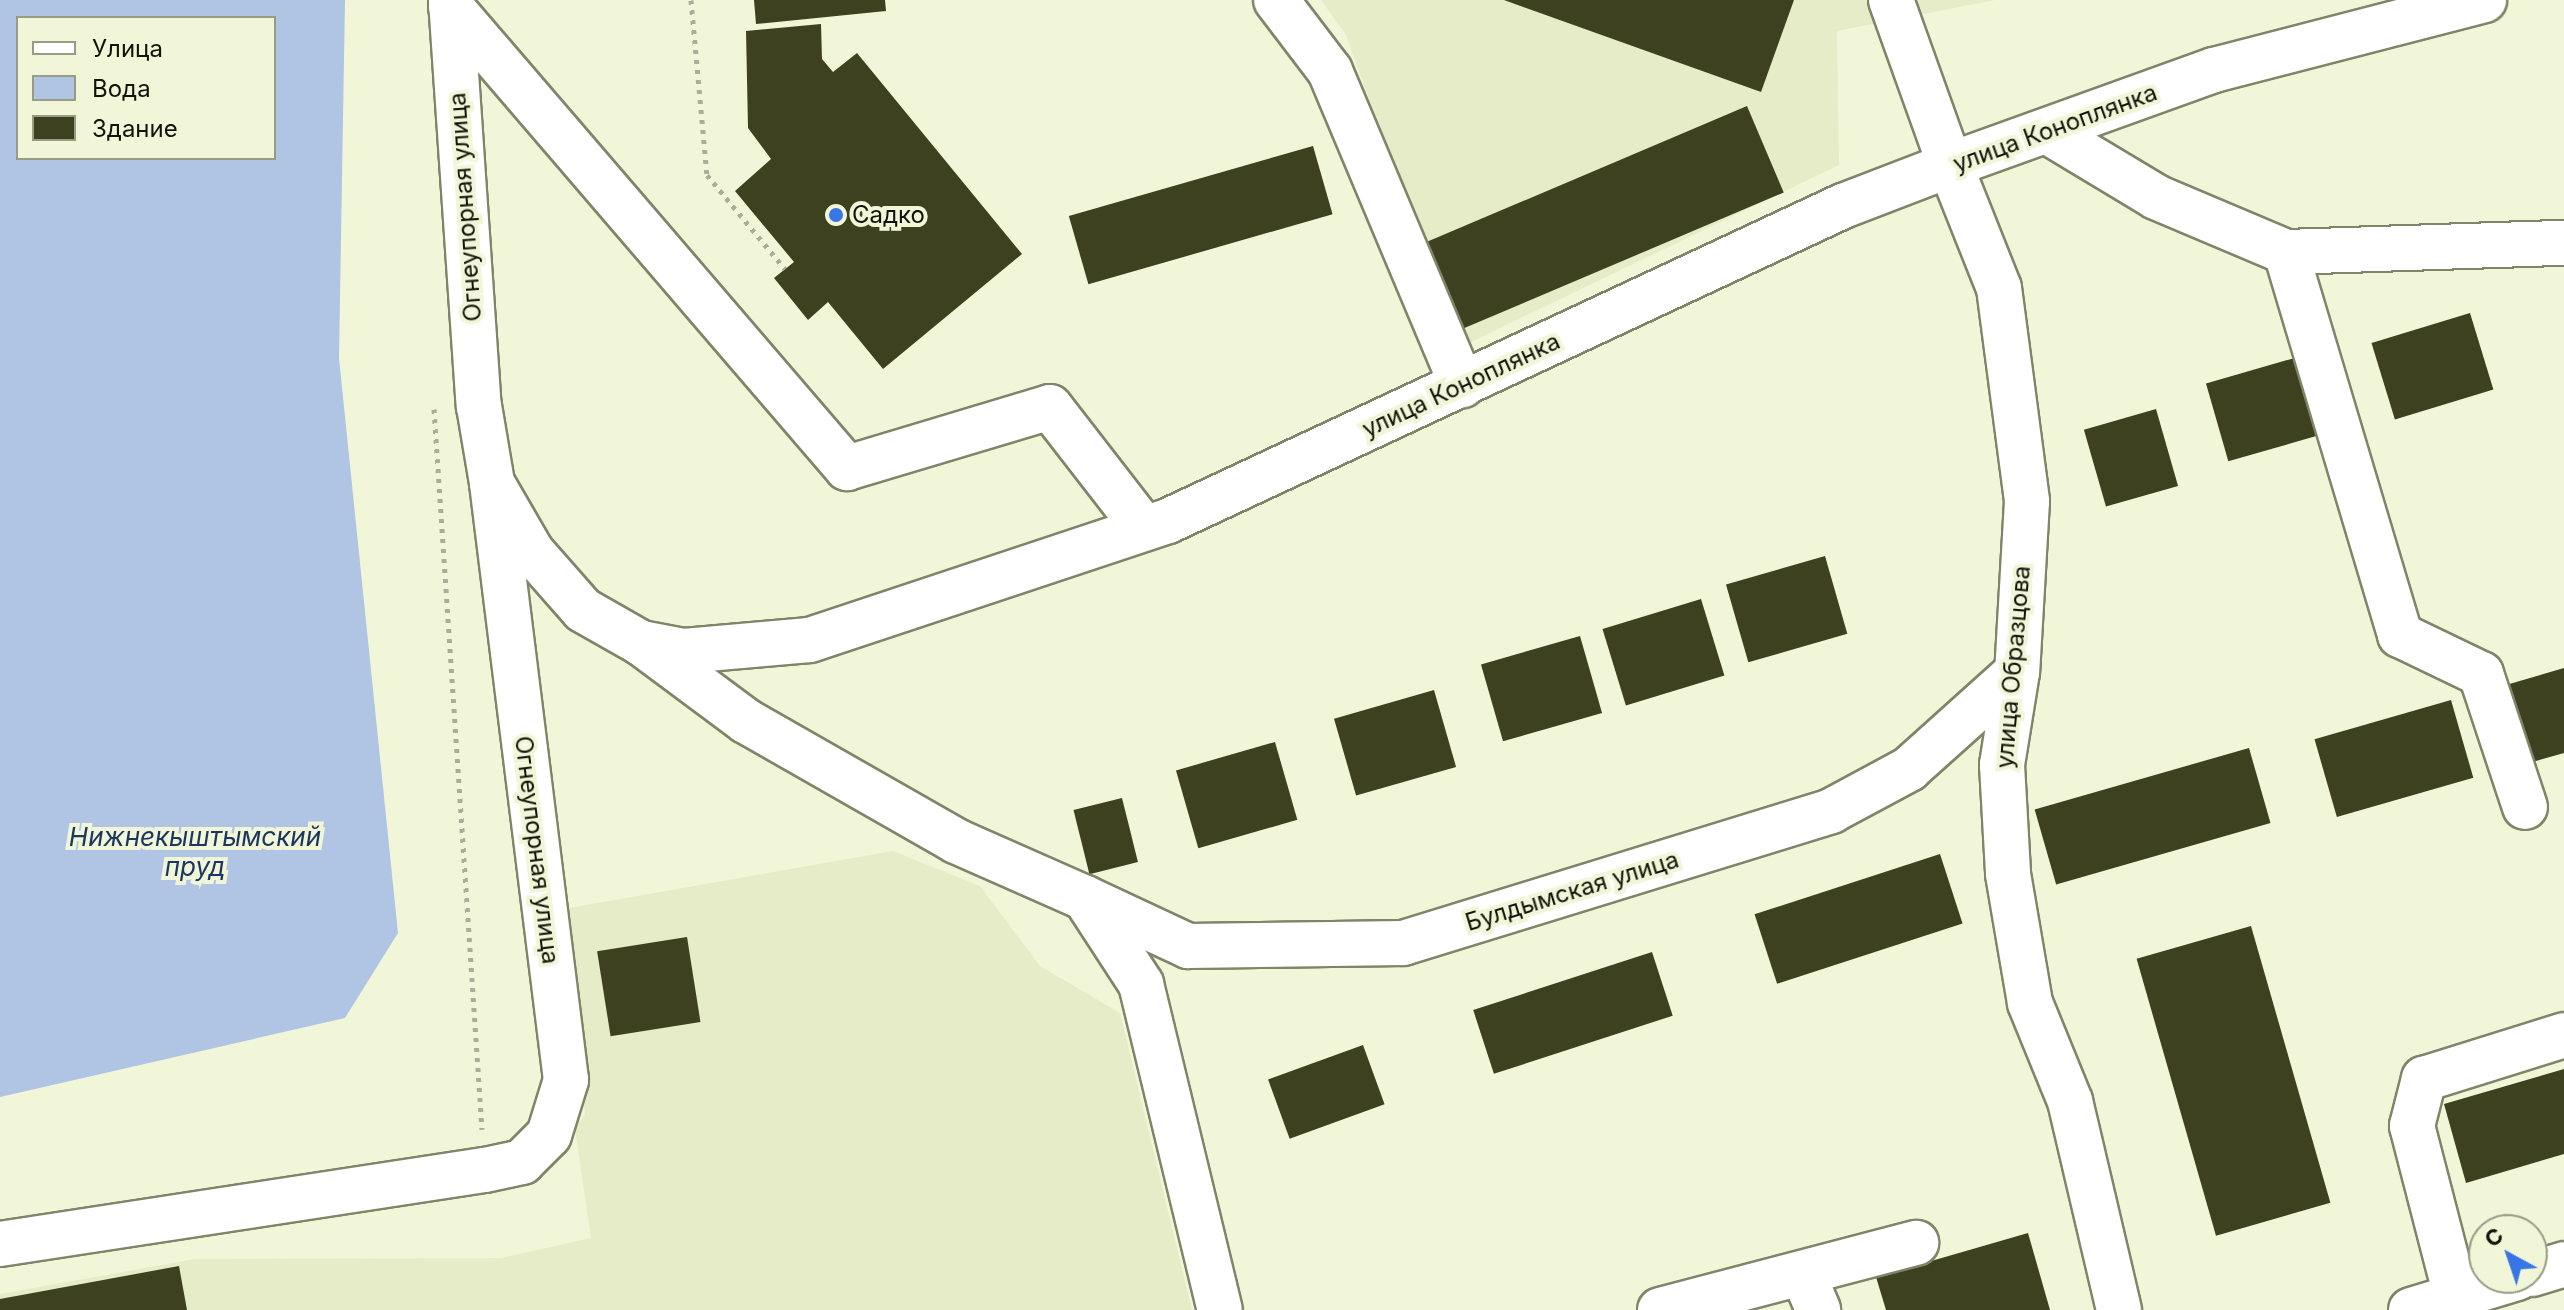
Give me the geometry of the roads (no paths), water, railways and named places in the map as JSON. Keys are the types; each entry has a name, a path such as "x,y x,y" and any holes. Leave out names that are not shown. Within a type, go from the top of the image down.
{"street":[{"path":"1276,0 1330,71 1462,385"},
{"name":"улица Образцова","path":"1891,0 2001,304 2027,501 2017,672 2002,765 2008,874 2030,1003 2070,1101 2119,1310"},
{"name":"улица Коноплянка","path":"492,483 532,552 583,610 641,643 684,651 810,640 1038,570 1144,528 1462,385 1843,206 1950,165 2214,70 2484,0"},
{"path":"451,3 847,468 1050,407 1144,528"},
{"name":"Огнеупорная улица","path":"0,1244 64,1231 485,1170 522,1162 549,1135 566,1080 492,483 479,406 451,3"},
{"path":"2048,132 2156,197 2286,252 2564,243"},
{"path":"2286,252 2400,635 2481,674 2525,807"},
{"name":"Булдымская улица","path":"641,643 746,721 956,841 1188,946 1403,943 1831,811 1909,769 2017,672"},
{"path":"1085,898 1141,984 1220,1310"},
{"path":"2456,1296 2412,1126 2424,1079 2564,1035"},
{"path":"1660,1310 1810,1292 1916,1243"},
{"path":"2411,1310 2468,1292"}],"water":[{"name":"Нижнекыштымский пруд","path":"0,0 345,0 339,358 398,933 345,1018 0,1097"}],"place":[{"name":"Садко","path":"836,215"}]}
